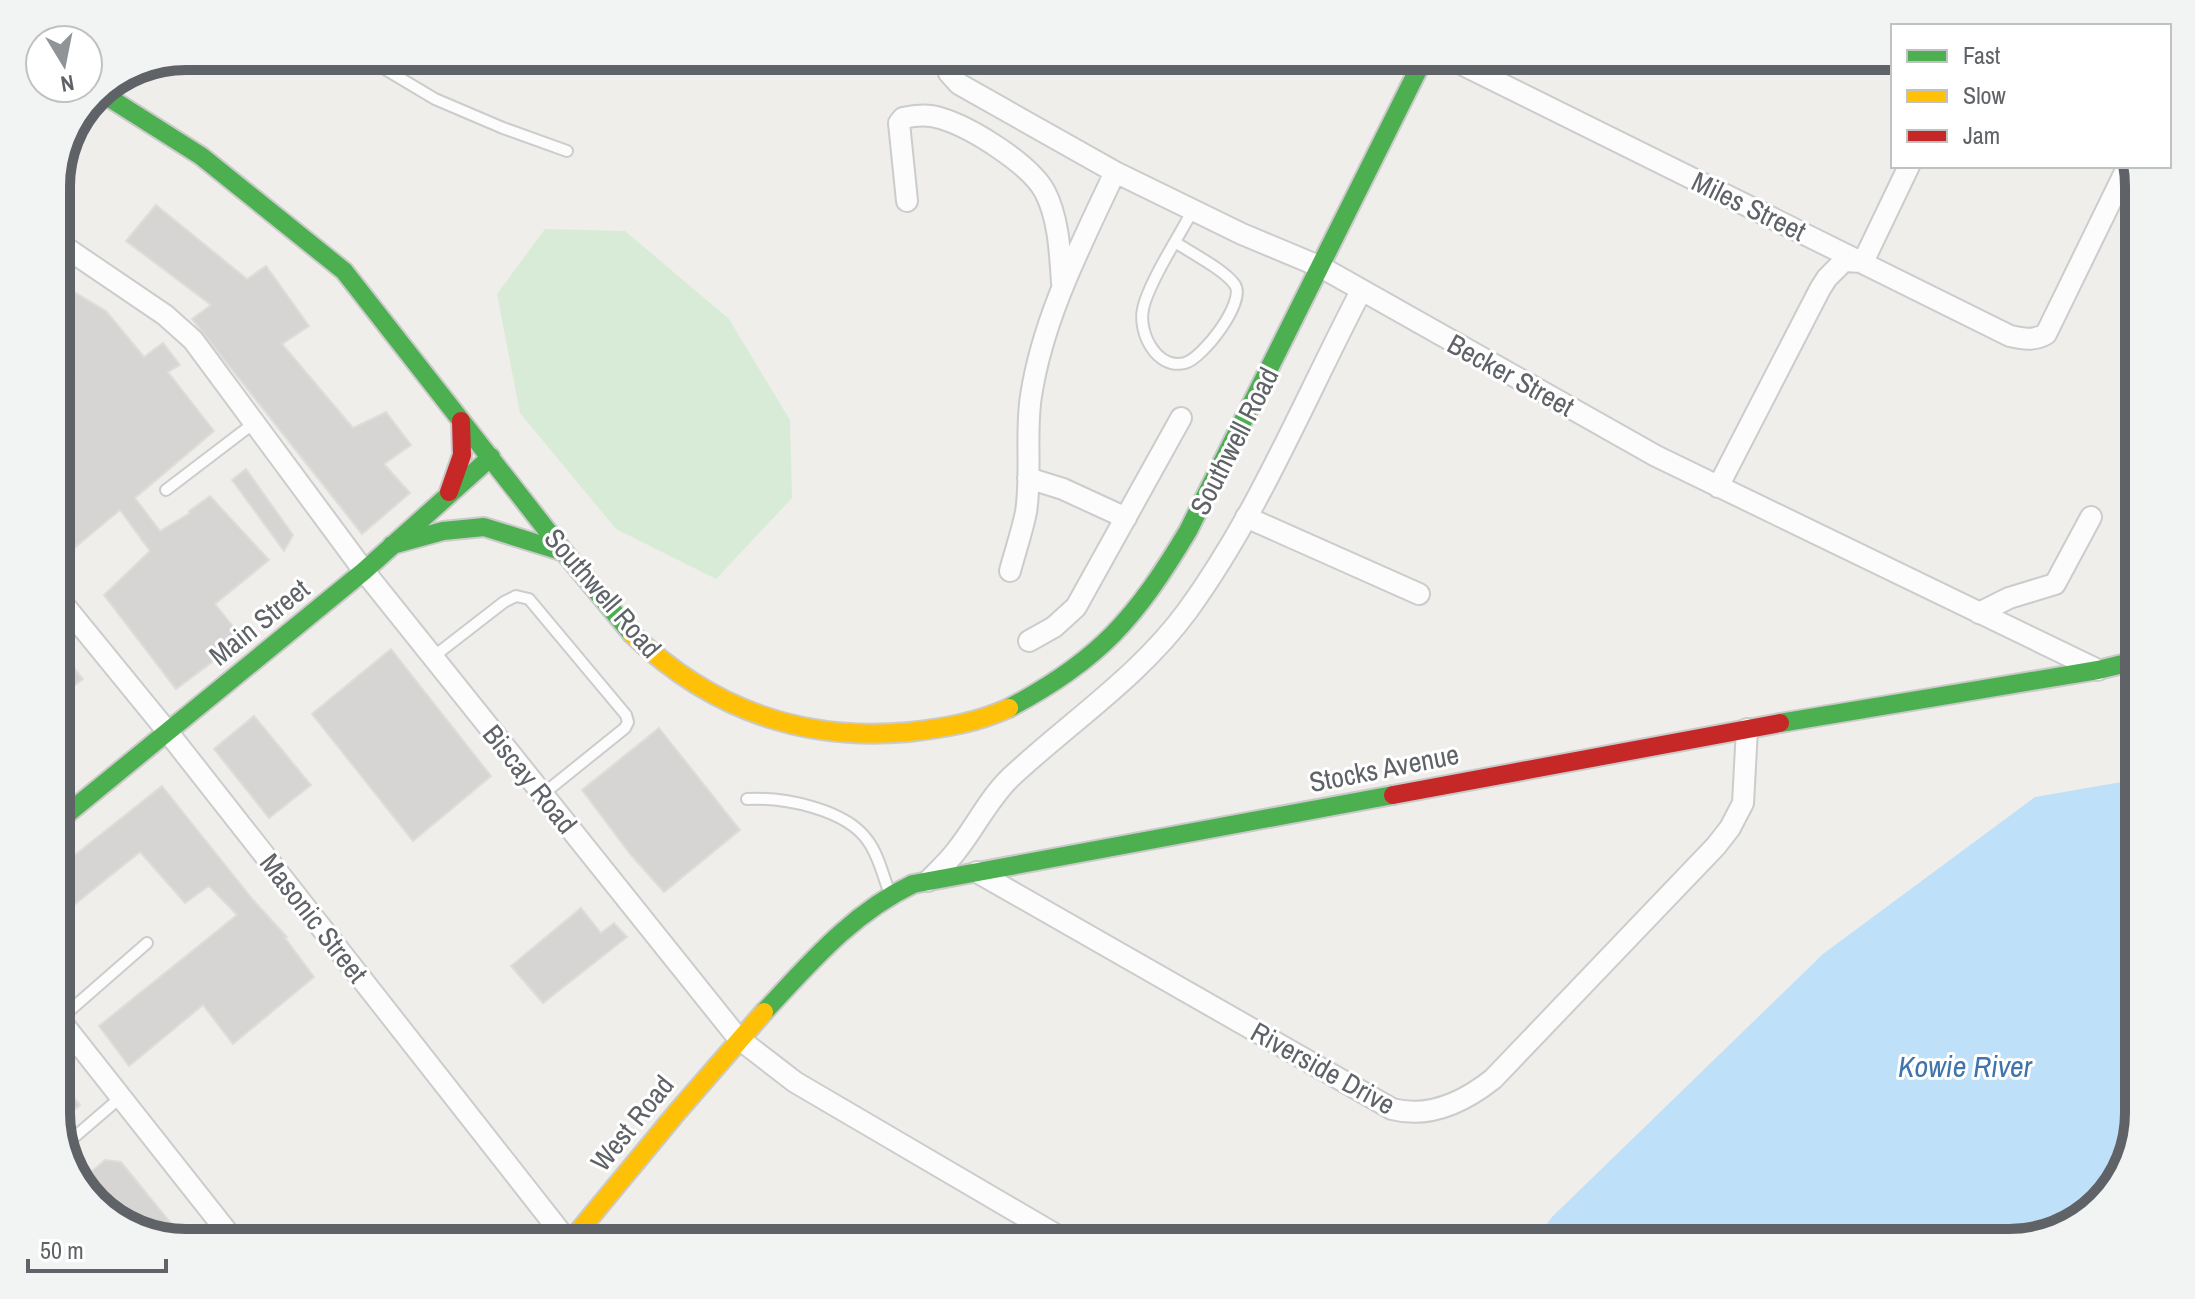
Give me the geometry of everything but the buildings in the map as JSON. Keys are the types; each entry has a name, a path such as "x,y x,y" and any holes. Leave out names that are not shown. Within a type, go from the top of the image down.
{"street":[{"name":"Becker Street","path":"948,70 959,84 1115,172 1321,267 1656,456 2098,670"},
{"name":"Southwell Road","path":"110,98 201,156 344,271 564,552 632,634 652,653 701,688 753,714 817,731 876,735 957,727 1027,700 1078,667 1132,616 1188,531 1418,70"},
{"name":"Miles Street","path":"1473,70 2010,336 2023,339 2039,338 2046,334 2124,174"},
{"path":"907,201 899,123 903,118 926,115 942,118 997,146 1035,177 1044,189 1053,211 1063,287"},
{"path":"1718,487 1827,278 1844,261 1863,262 1908,168"},
{"path":"1010,571 1026,513 1027,428 1031,393 1053,312 1115,172"},
{"name":"Biscay Road","path":"70,251 175,323 193,340 364,571 738,1038 795,1082 1046,1229"},
{"name":"Southwell Road","path":"928,881 957,851 992,798 1011,777 1052,744 1151,653 1185,614 1217,568 1246,517 1361,291"},
{"path":"1029,641 1054,627 1076,607 1181,418"},
{"path":"449,492 462,455 461,421"},
{"name":"Main Street","path":"70,811 364,571 491,457"},
{"path":"1028,478 1063,489 1126,518"},
{"path":"1246,517 1419,594"},
{"path":"1979,613 2009,598 2055,584 2091,517"},
{"path":"392,545 443,531 484,527 564,552"},
{"name":"Masonic Street","path":"70,612 558,1229"},
{"name":"Stocks Avenue","path":"738,1038 855,917 890,894 913,884 1747,729 2125,663"},
{"name":"Riverside Drive","path":"977,872 1392,1109 1406,1113 1422,1112 1460,1102 1493,1079 1716,846 1743,803 1747,729"},
{"path":"70,1032 225,1229"},
{"name":"West Road","path":"581,1229 738,1038"}],"lane":[{"path":"386,70 435,99 567,151"},
{"path":"1175,242 1230,280 1238,293 1237,301 1212,342 1193,360 1184,363 1168,360 1150,348 1141,321 1144,304 1175,242 1193,210"},
{"path":"166,490 254,423"},
{"path":"433,657 504,602 516,596 529,599 626,715 628,722 625,728 543,794"},
{"path":"747,799 775,798 796,802 859,831 876,855 890,894"},
{"path":"70,1007 147,943"},
{"path":"73,1139 121,1097"}],"green space":[{"path":"545,229 625,231 729,319 790,420 792,498 716,579 616,529 520,413 497,294"}],"water":[{"name":"Kowie River","path":"2125,781 2124,1128 2109,1171 2080,1205 2039,1225 2009,1229 1543,1229 1552,1217 1823,954 2035,797"}],"traffic: fast":[{"path":"1009,708 1092,654 1133,613 1169,562 1188,531 1418,70"},
{"path":"110,98 201,156 344,271 632,634"},
{"path":"70,812 364,571 491,457"},
{"path":"392,545 443,531 484,527 564,552"},
{"path":"1780,723 2125,663"},
{"path":"764,1012 851,924 913,884 1393,795"}],"traffic: slow":[{"path":"632,634 662,660 725,701 794,725 869,734 909,732 960,724 1009,708"},
{"path":"581,1229 764,1012"}],"traffic: jam":[{"path":"449,492 462,455 461,421"},
{"path":"1393,795 1780,723"}]}
